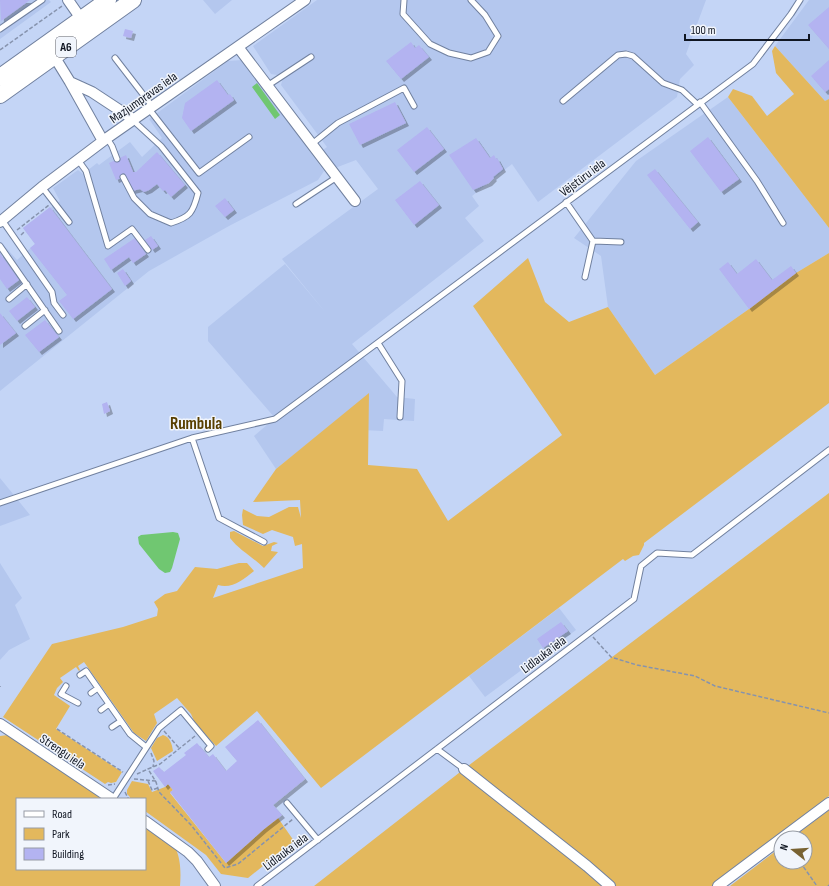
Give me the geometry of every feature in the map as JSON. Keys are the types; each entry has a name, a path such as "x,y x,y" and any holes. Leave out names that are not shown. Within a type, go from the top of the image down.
{"highway":[{"name":"A6","path":"0,95 54,56 108,0"},
{"name":"A6","path":"0,77 85,25 133,0"}],"street":[{"path":"68,0 85,25"},
{"name":"Mazjumpravas iela","path":"1,221 42,187 105,139 305,0"},
{"path":"238,47 355,201"},
{"path":"54,56 105,139"},
{"path":"70,82 92,92 133,119"},
{"name":"Strengu iela","path":"0,724 111,798"},
{"path":"464,769 610,886"},
{"path":"718,886 781,837 829,803"},
{"path":"146,822 188,852 197,861 215,886"}],"lane":[{"path":"0,30 42,0"},
{"path":"404,0 403,14 430,44 449,53 471,58 488,52 498,36 485,16 471,0"},
{"name":"Vējstūru iela","path":"0,503 192,438 275,419 698,103 753,64 800,0"},
{"path":"563,101 618,55 626,54 633,56 663,83 682,90 698,103 757,180 783,223"},
{"path":"267,86 311,57"},
{"path":"115,58 150,108 199,173 248,137"},
{"path":"312,144 338,123 404,88 414,106"},
{"path":"123,176 134,198 150,214 171,223 185,219 195,206 198,193 161,146 133,119"},
{"path":"105,139 112,146 117,159"},
{"path":"78,160 86,171 108,246 132,229 148,250"},
{"path":"296,204 337,177"},
{"path":"42,187 70,222"},
{"path":"566,202 593,241 585,277"},
{"path":"1,221 12,234 52,292 54,303 63,315"},
{"path":"593,241 621,242"},
{"path":"0,246 59,331"},
{"path":"9,298 27,284"},
{"path":"25,326 45,310"},
{"path":"378,343 402,381 400,417"},
{"path":"192,438 220,518 264,542"},
{"name":"Lidlauka iela","path":"257,886 634,599 641,566 657,553 692,555 829,450"},
{"path":"80,675 86,671 121,721 130,737 146,747"},
{"path":"66,686 61,694 78,703"},
{"path":"91,693 98,688"},
{"path":"101,710 109,704"},
{"path":"114,798 125,775 159,728 181,710 211,746 208,749"},
{"path":"112,727 121,721"},
{"path":"437,749 464,769"},
{"path":"287,803 318,840"}],"path":[{"path":"0,50 68,0"},
{"path":"12,234 53,202"},
{"path":"589,633 611,657 637,665 695,676 715,686 829,713"},
{"path":"58,728 124,773 125,775 118,782 111,786 108,784 107,786"},
{"path":"159,728 167,734 180,749"},
{"path":"156,782 132,779 136,775 160,764 199,733"},
{"path":"146,747 150,751 154,761 153,766"},
{"path":"148,769 156,782 159,792 191,825 225,868 238,864 297,815"},
{"path":"148,781 152,790 158,788"},
{"path":"806,870 817,886"}],"shaded area":[{"path":"0,0 49,0 51,2 0,39"},
{"path":"203,0 232,0 215,14"},
{"path":"317,0 706,0 686,54 694,65 680,79 677,97 538,202 512,164 472,196 479,206 465,218 484,241 352,344 397,397 415,399 414,421 384,419 383,431 362,430 348,411 276,469 254,436 275,418 208,341 208,327 285,264 326,313 282,259 378,189 356,160 335,168 323,150 327,147 281,85 282,81 277,75 271,74 253,46"},
{"path":"809,0 829,0 829,99 826,102 775,46"},
{"path":"242,60 324,171 318,180 229,226 149,271 0,391 0,242 17,260 35,244 23,228 60,201 53,188 78,170 83,174 97,163 99,165 130,142 142,157 162,138 149,119 228,61"},
{"path":"257,83 280,115 275,119 252,87"},
{"path":"728,97 829,228 829,253 796,273 749,309 655,375 608,307 601,256 574,238 636,161"},
{"path":"0,478 30,515 0,526"},
{"path":"173,532 178,533 180,539 172,568 170,572 165,573 159,569 139,544 138,537 141,535"},
{"path":"0,563 22,598 15,605 30,639 9,650 0,660"},
{"path":"559,608 576,630 485,697 469,676"}],"green space":[{"path":"775,46 825,101 829,99 829,228 728,97 733,89 752,96 767,116 794,94 776,73 772,51"},
{"path":"829,253 829,403 644,543 639,555 633,556 625,561 623,559 321,788 257,711 216,746 195,723 191,714 177,698 154,714 157,723 146,741 134,733 84,662 78,666 79,671 76,667 60,678 63,682 57,688 54,695 70,706 56,729 122,772 116,782 108,782 105,784 3,717 52,644 123,627 157,616 158,609 154,602 165,594 177,591 195,567 217,569 239,563 247,563 254,571 233,585 218,585 213,598 303,568 302,544 295,546 293,537 272,530 263,534 243,525 243,509 257,516 269,517 289,507 298,507 301,518 300,500 253,502 276,469 369,393 368,465 417,469 448,521 562,435 473,306 528,258 545,302 569,322 608,307 655,375 749,309 796,273"},
{"path":"829,493 829,796 785,830 773,830 773,839 712,886 314,886 464,769"},
{"path":"234,531 263,546 274,542 278,543 272,546 271,551 278,552 264,568 230,538 230,532"},
{"path":"8,735 102,798 16,798 16,870 146,870 146,828 174,846 179,860 180,886 0,886 0,736"},
{"path":"163,735 170,741 173,751 157,761 151,748 157,738"},
{"path":"132,781 148,784 152,792 165,787 168,784 173,790 170,793 226,863 278,818 294,841 248,878 221,874 206,855 146,812 146,798 130,798 127,794 127,790"},
{"path":"829,810 829,886 730,886 773,853 773,870 813,870 813,830 803,830"}],"building":[{"path":"0,0 30,0 1,21"},
{"path":"829,7 829,49 808,25"},
{"path":"125,29 133,31 131,38 123,36"},
{"path":"411,42 415,48 419,45 429,57 401,79 386,61"},
{"path":"829,60 829,89 825,92 811,76"},
{"path":"217,80 228,95 230,94 234,100 191,131 182,118 185,103"},
{"path":"395,102 406,123 360,145 349,124"},
{"path":"427,127 444,149 414,172 397,150"},
{"path":"708,137 739,179 721,192 690,151"},
{"path":"476,138 490,158 494,155 496,159 497,158 503,169 493,177 494,178 489,183 473,190 449,155"},
{"path":"157,152 185,185 171,197 157,184 144,192 140,189 132,191 126,176 116,180 109,163 126,155 133,172 136,172"},
{"path":"655,169 698,222 690,229 647,175"},
{"path":"420,181 439,205 414,225 395,200"},
{"path":"225,198 234,210 225,217 215,206"},
{"path":"50,207 112,289 73,319 59,301 67,295 30,248 35,244 23,228"},
{"path":"151,236 158,246 152,250 145,240"},
{"path":"135,238 146,254 133,263 129,257 111,270 104,259"},
{"path":"0,253 19,280 7,289 0,279"},
{"path":"756,259 772,280 791,266 796,273 749,309 719,269 728,262 737,274"},
{"path":"123,269 131,281 125,286 117,273"},
{"path":"27,297 35,307 17,321 9,311"},
{"path":"0,313 16,333 0,345"},
{"path":"45,320 59,337 39,352 25,335"},
{"path":"107,402 110,411 104,414 102,404"},
{"path":"561,622 568,631 543,648 537,639"},
{"path":"258,720 305,779 273,805 282,815 226,863 170,792 173,790 168,784 165,787 153,771 159,767 164,772 186,755 184,753 197,743 209,757 213,754 226,771 237,761 225,747"}],"district":[{"name":"Rumbula","path":"196,423"}]}
